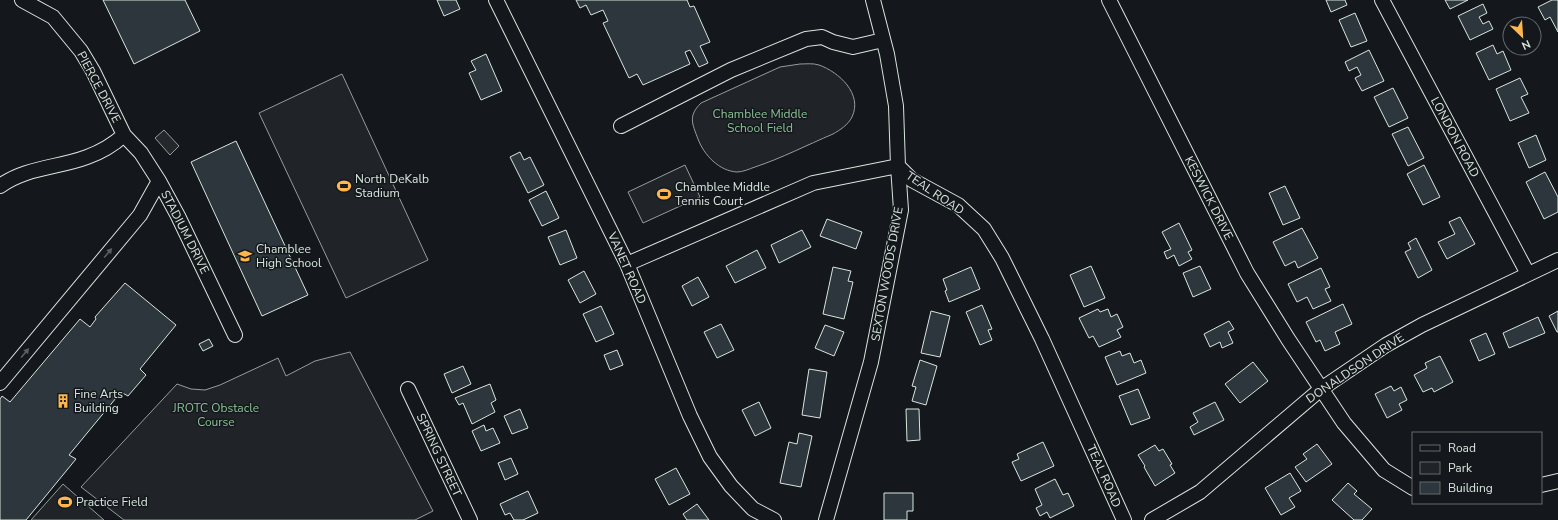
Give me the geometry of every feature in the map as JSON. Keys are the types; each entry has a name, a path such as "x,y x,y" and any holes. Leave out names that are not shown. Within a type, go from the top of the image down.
{"street":[{"name":"PIERCE DRIVE","path":"0,186 19,174 38,168 88,157 114,144 124,135 93,71 68,35 53,17 22,0"},
{"name":"VANET ROAD","path":"496,0 627,264 690,416 710,457 752,509 774,520"},
{"name":"SEXTON WOODS DRIVE","path":"826,520 872,362 901,210 896,106 887,54 873,0"},
{"name":"KESWICK DRIVE","path":"1109,0 1247,273 1344,423 1384,470 1412,487"},
{"name":"LONDON ROAD","path":"1382,0 1528,274"},
{"path":"621,126 731,70 806,39 822,37 833,42 853,47 883,40"},
{"name":"STADIUM DRIVE","path":"124,135 141,153 159,180 178,216 235,335"},
{"name":"TEAL ROAD","path":"627,264 813,183 898,166 912,180 958,205 984,229 1002,258 1042,339 1124,520"},
{"path":"0,383 140,215 159,180"},
{"name":"DONALDSON DRIVE","path":"1152,520 1200,492 1321,389 1386,345 1422,324 1558,260"},
{"name":"SPRING STREET","path":"408,390 470,520"},
{"path":"1542,486 1558,481"}],"green space":[{"name":"Chamblee Middle School Field","path":"800,64 814,64 827,68 841,78 847,85 852,92 855,108 852,117 848,122 833,134 775,160 744,171 730,171 724,169 713,161 704,151 692,120 694,112 701,103 780,67"},
{"name":"North DeKalb Stadium","path":"342,74 428,260 346,298 259,113"},
{"name":"Chamblee Middle Tennis Court","path":"685,165 700,197 643,223 628,192"},
{"name":"JROTC Obstacle Course","path":"350,352 433,511 415,520 124,520 81,487 177,384 191,389 205,390 220,385 278,358 286,376 315,361"},
{"name":"Practice Field","path":"63,484 104,520 31,520"}],"shaded area":[{"path":"164,130 179,146 170,155 155,138"}],"building":[{"path":"103,0 185,0 200,31 134,64"},
{"path":"437,0 456,0 460,9 444,16"},
{"path":"576,0 687,0 690,7 694,6 710,42 700,46 708,63 699,67 690,50 685,52 690,64 643,85 637,74 629,78 603,23 608,21 603,10 591,15 586,5 580,8"},
{"path":"1326,0 1345,0 1347,5 1331,12"},
{"path":"1445,0 1468,0 1450,9"},
{"path":"1552,0 1558,0 1558,32 1550,17 1545,20 1538,7"},
{"path":"1483,4 1487,13 1479,17 1483,24 1489,21 1493,29 1470,40 1458,16"},
{"path":"1355,13 1367,41 1351,47 1339,20"},
{"path":"1493,45 1497,54 1502,52 1502,56 1505,56 1511,70 1489,80 1476,53"},
{"path":"1369,50 1384,81 1362,91 1355,78 1361,75 1357,67 1349,71 1345,62"},
{"path":"486,54 502,91 481,100 469,73 476,70 471,61"},
{"path":"1520,78 1528,94 1521,97 1529,113 1510,121 1496,89"},
{"path":"1393,88 1408,118 1389,127 1374,97"},
{"path":"1408,127 1424,158 1408,166 1392,134"},
{"path":"1536,135 1546,160 1529,168 1518,143"},
{"path":"236,141 308,295 262,316 191,162"},
{"path":"520,152 524,160 530,157 544,185 528,193 510,157"},
{"path":"1424,165 1440,197 1423,205 1407,174"},
{"path":"1545,172 1558,197 1558,212 1544,219 1526,182"},
{"path":"1285,186 1300,218 1283,225 1269,193"},
{"path":"546,191 559,218 542,226 529,200"},
{"path":"1460,217 1475,244 1447,259 1438,242 1455,234 1449,222"},
{"path":"827,219 862,232 856,249 820,236"},
{"path":"1179,223 1192,250 1188,252 1192,259 1179,266 1174,255 1167,259 1164,252 1171,249 1162,232"},
{"path":"1302,228 1318,258 1298,268 1295,261 1285,266 1273,242"},
{"path":"566,230 577,258 560,265 548,237"},
{"path":"802,230 811,247 779,263 771,245"},
{"path":"1416,238 1432,270 1418,278 1405,252 1411,249 1408,243"},
{"path":"757,250 766,268 735,283 726,266"},
{"path":"1091,266 1105,298 1084,307 1070,275"},
{"path":"1200,266 1211,289 1193,297 1183,273"},
{"path":"833,267 851,271 848,281 853,282 844,319 823,314"},
{"path":"971,267 980,289 949,302 943,279"},
{"path":"1321,268 1330,287 1325,289 1331,301 1313,309 1307,297 1297,302 1288,284"},
{"path":"584,271 596,294 580,303 568,280"},
{"path":"698,277 709,297 692,306 682,286"},
{"name":"Fine Arts Building","path":"125,283 176,325 140,369 146,375 128,396 121,392 69,455 76,459 26,520 0,520 0,399 2,396 10,402 80,319 90,327 96,319 95,317"},
{"path":"1343,304 1352,324 1335,332 1340,344 1325,351 1320,340 1316,342 1306,322"},
{"path":"982,305 992,329 988,330 992,340 980,345 966,312"},
{"path":"601,306 614,334 596,342 583,314"},
{"path":"1098,309 1100,312 1108,309 1111,317 1117,314 1123,327 1117,330 1121,337 1099,347 1093,336 1089,338 1079,318"},
{"path":"931,311 950,316 940,357 921,353"},
{"path":"1558,311 1558,332 1557,332 1549,316"},
{"path":"1538,317 1545,333 1509,348 1503,333"},
{"path":"1229,321 1234,329 1228,332 1233,343 1222,348 1220,342 1210,347 1204,334"},
{"path":"721,324 734,350 717,358 704,332"},
{"path":"825,325 844,332 834,356 815,348"},
{"path":"1486,333 1495,354 1479,361 1470,340"},
{"path":"209,339 213,346 203,351 199,344"},
{"path":"617,350 623,365 610,370 604,355"},
{"path":"1120,351 1122,356 1130,353 1134,363 1141,360 1146,373 1117,385 1105,357"},
{"path":"1440,356 1453,382 1434,392 1432,388 1423,392 1414,375 1427,368 1425,363"},
{"path":"920,360 937,366 926,405 912,401 916,387 912,386"},
{"path":"1253,362 1268,381 1240,403 1225,384"},
{"path":"463,366 471,384 452,393 444,374"},
{"path":"809,369 827,372 820,418 802,415"},
{"path":"490,384 496,400 491,403 495,412 472,424 463,403 459,405 455,398"},
{"path":"1391,386 1394,391 1401,387 1407,400 1399,404 1402,410 1387,418 1375,394"},
{"path":"1138,389 1150,418 1131,425 1119,396"},
{"path":"759,402 771,428 755,436 742,410"},
{"path":"1215,402 1224,420 1194,435 1190,427 1198,422 1193,413"},
{"path":"520,409 528,428 512,434 504,416"},
{"path":"906,409 919,409 920,440 907,441"},
{"path":"484,425 486,431 493,428 500,443 481,451 472,431"},
{"path":"799,433 812,436 801,487 780,483 789,442 797,444"},
{"path":"1043,442 1054,466 1021,481 1012,462 1019,459 1017,454"},
{"path":"1317,444 1332,464 1306,482 1295,467 1307,459 1303,454"},
{"path":"1155,445 1159,451 1163,449 1172,464 1170,465 1175,473 1155,486 1138,455"},
{"path":"511,458 518,474 505,480 498,463"},
{"path":"676,468 690,494 669,505 655,479"},
{"path":"1290,473 1301,491 1289,498 1295,507 1281,515 1265,488"},
{"path":"1055,479 1063,495 1068,493 1074,506 1050,518 1047,512 1040,516 1036,508 1042,505 1035,489"},
{"path":"1348,483 1357,491 1354,494 1372,509 1362,520 1354,520 1332,500"},
{"path":"528,491 538,513 523,520 514,520 510,513 505,515 500,504"},
{"path":"884,493 913,493 913,511 907,511 907,520 884,520"},
{"path":"697,504 709,520 687,520 683,514"}],"place":[{"name":"North DeKalb Stadium","path":"344,186"},
{"name":"Chamblee Middle Tennis Court","path":"664,194"},
{"name":"Chamblee High School","path":"245,256"},
{"name":"Fine Arts Building","path":"63,401"},
{"name":"Practice Field","path":"65,502"}]}
